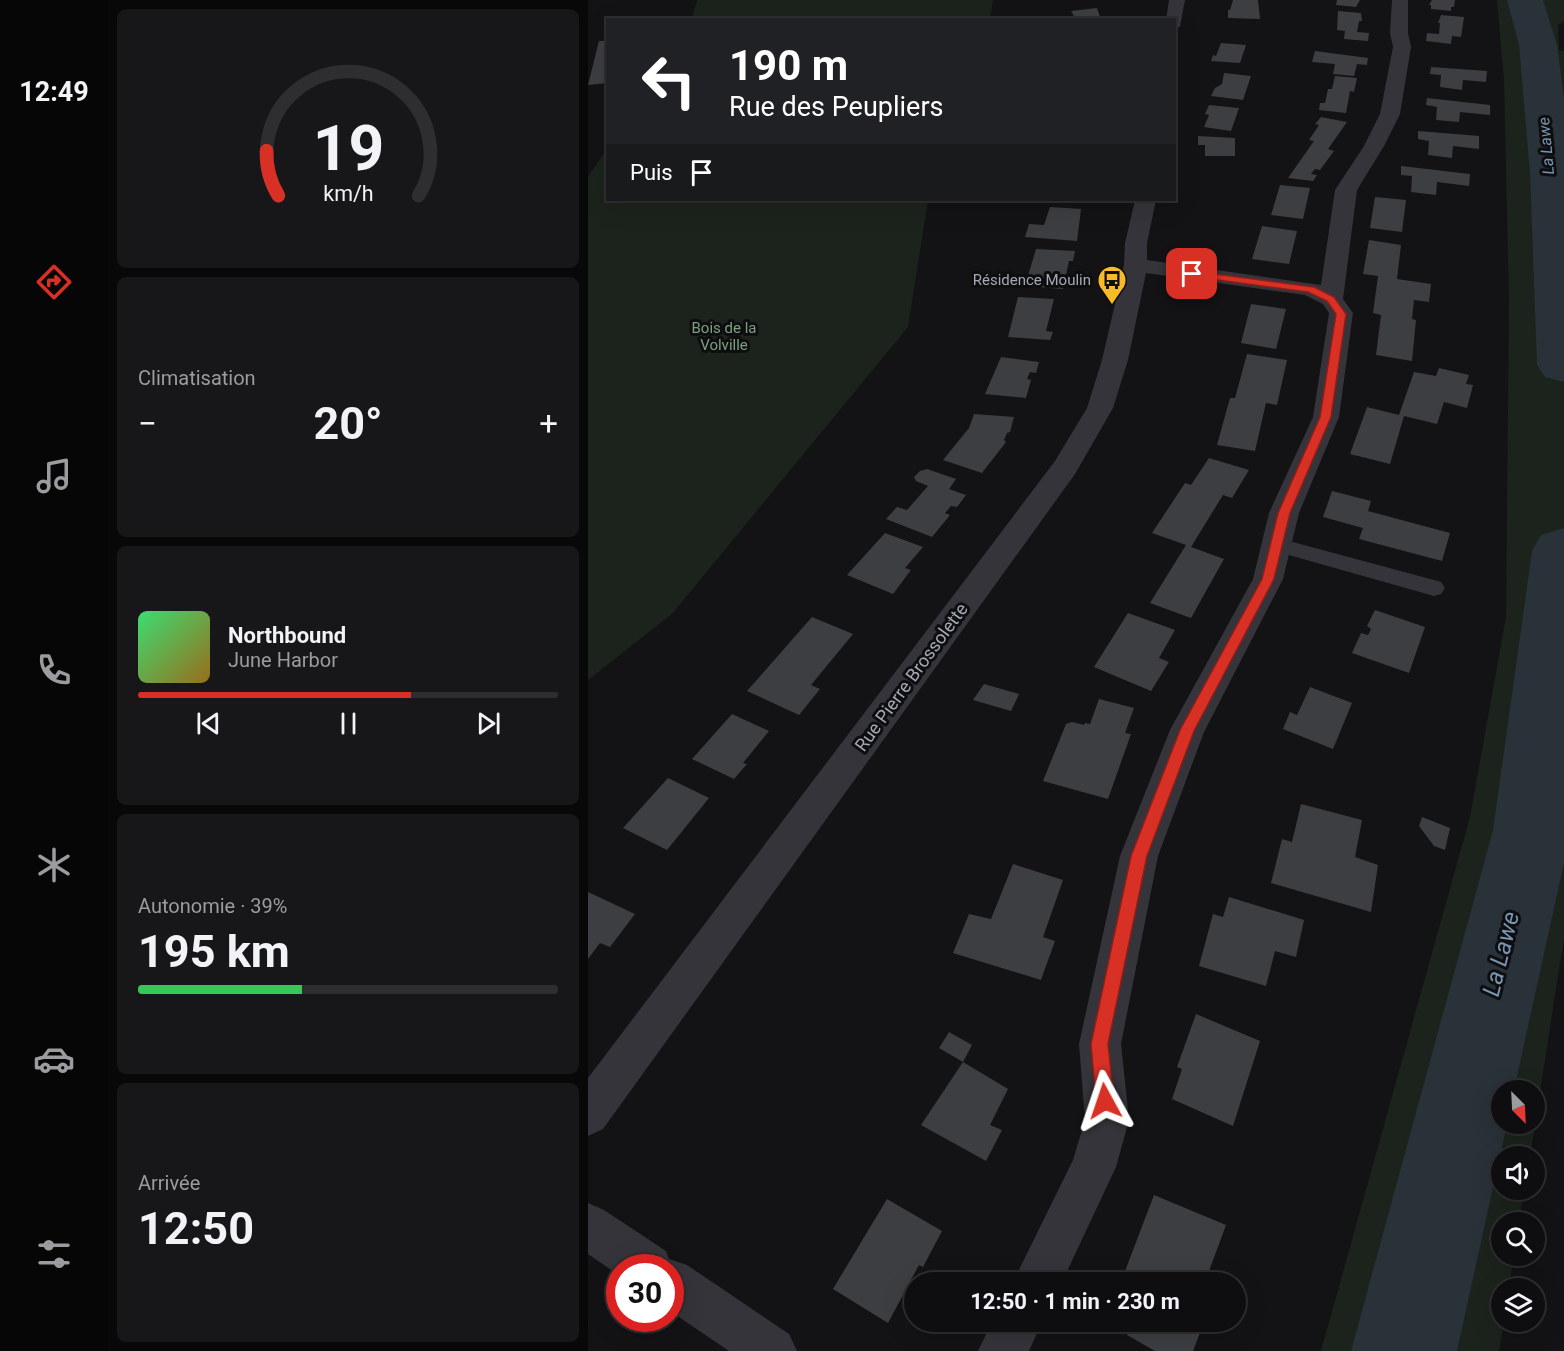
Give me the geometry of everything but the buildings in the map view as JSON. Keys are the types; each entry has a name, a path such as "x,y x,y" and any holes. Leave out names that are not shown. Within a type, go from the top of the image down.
{"street":[{"path":"1175,18 1178,0"},
{"path":"1331,299 1346,190 1374,146 1390,114 1402,47 1399,33 1400,0"},
{"name":"Rue Pierre Brossolette","path":"588,1114 1065,466 1100,408 1115,360 1136,265 1136,243 1145,201"},
{"path":"1042,1272 1094,1167 1107,1120 1100,1044 1139,856 1187,730 1268,579 1284,513 1326,417 1341,314 1331,299 1311,289 1136,265"},
{"path":"588,1226 629,1254"},
{"path":"684,1291 772,1351"},
{"path":"1003,1351 1013,1332"}],"lane":[{"path":"1278,545 1434,588"}],"green space":[{"path":"697,0 993,0 990,18 692,18"},
{"path":"1497,0 1564,0 1564,21 1558,25 1559,50 1564,51 1564,938 1542,1080 1491,1080 1491,1134 1533,1134 1532,1146 1491,1146 1491,1200 1522,1200 1521,1212 1491,1212 1491,1266 1512,1266 1511,1278 1491,1278 1491,1332 1502,1332 1499,1351 1321,1351 1470,817 1506,617 1509,301 1504,81"},
{"name":"Bois de la Volville","path":"606,150 606,201 928,201 908,327 672,614 588,680 588,177"}],"waterway":[{"name":"La Lawe","path":"1525,0 1538,45 1552,173 1564,365"},
{"name":"La Lawe","path":"1404,1351 1532,830 1564,551"}],"place":[{"name":"Résidence Moulin","path":"1112,306"}],"route":[{"path":"1105,1101 1100,1044 1139,856 1187,730 1268,579 1284,513 1326,417 1341,314 1331,299 1311,289 1192,274"}]}
